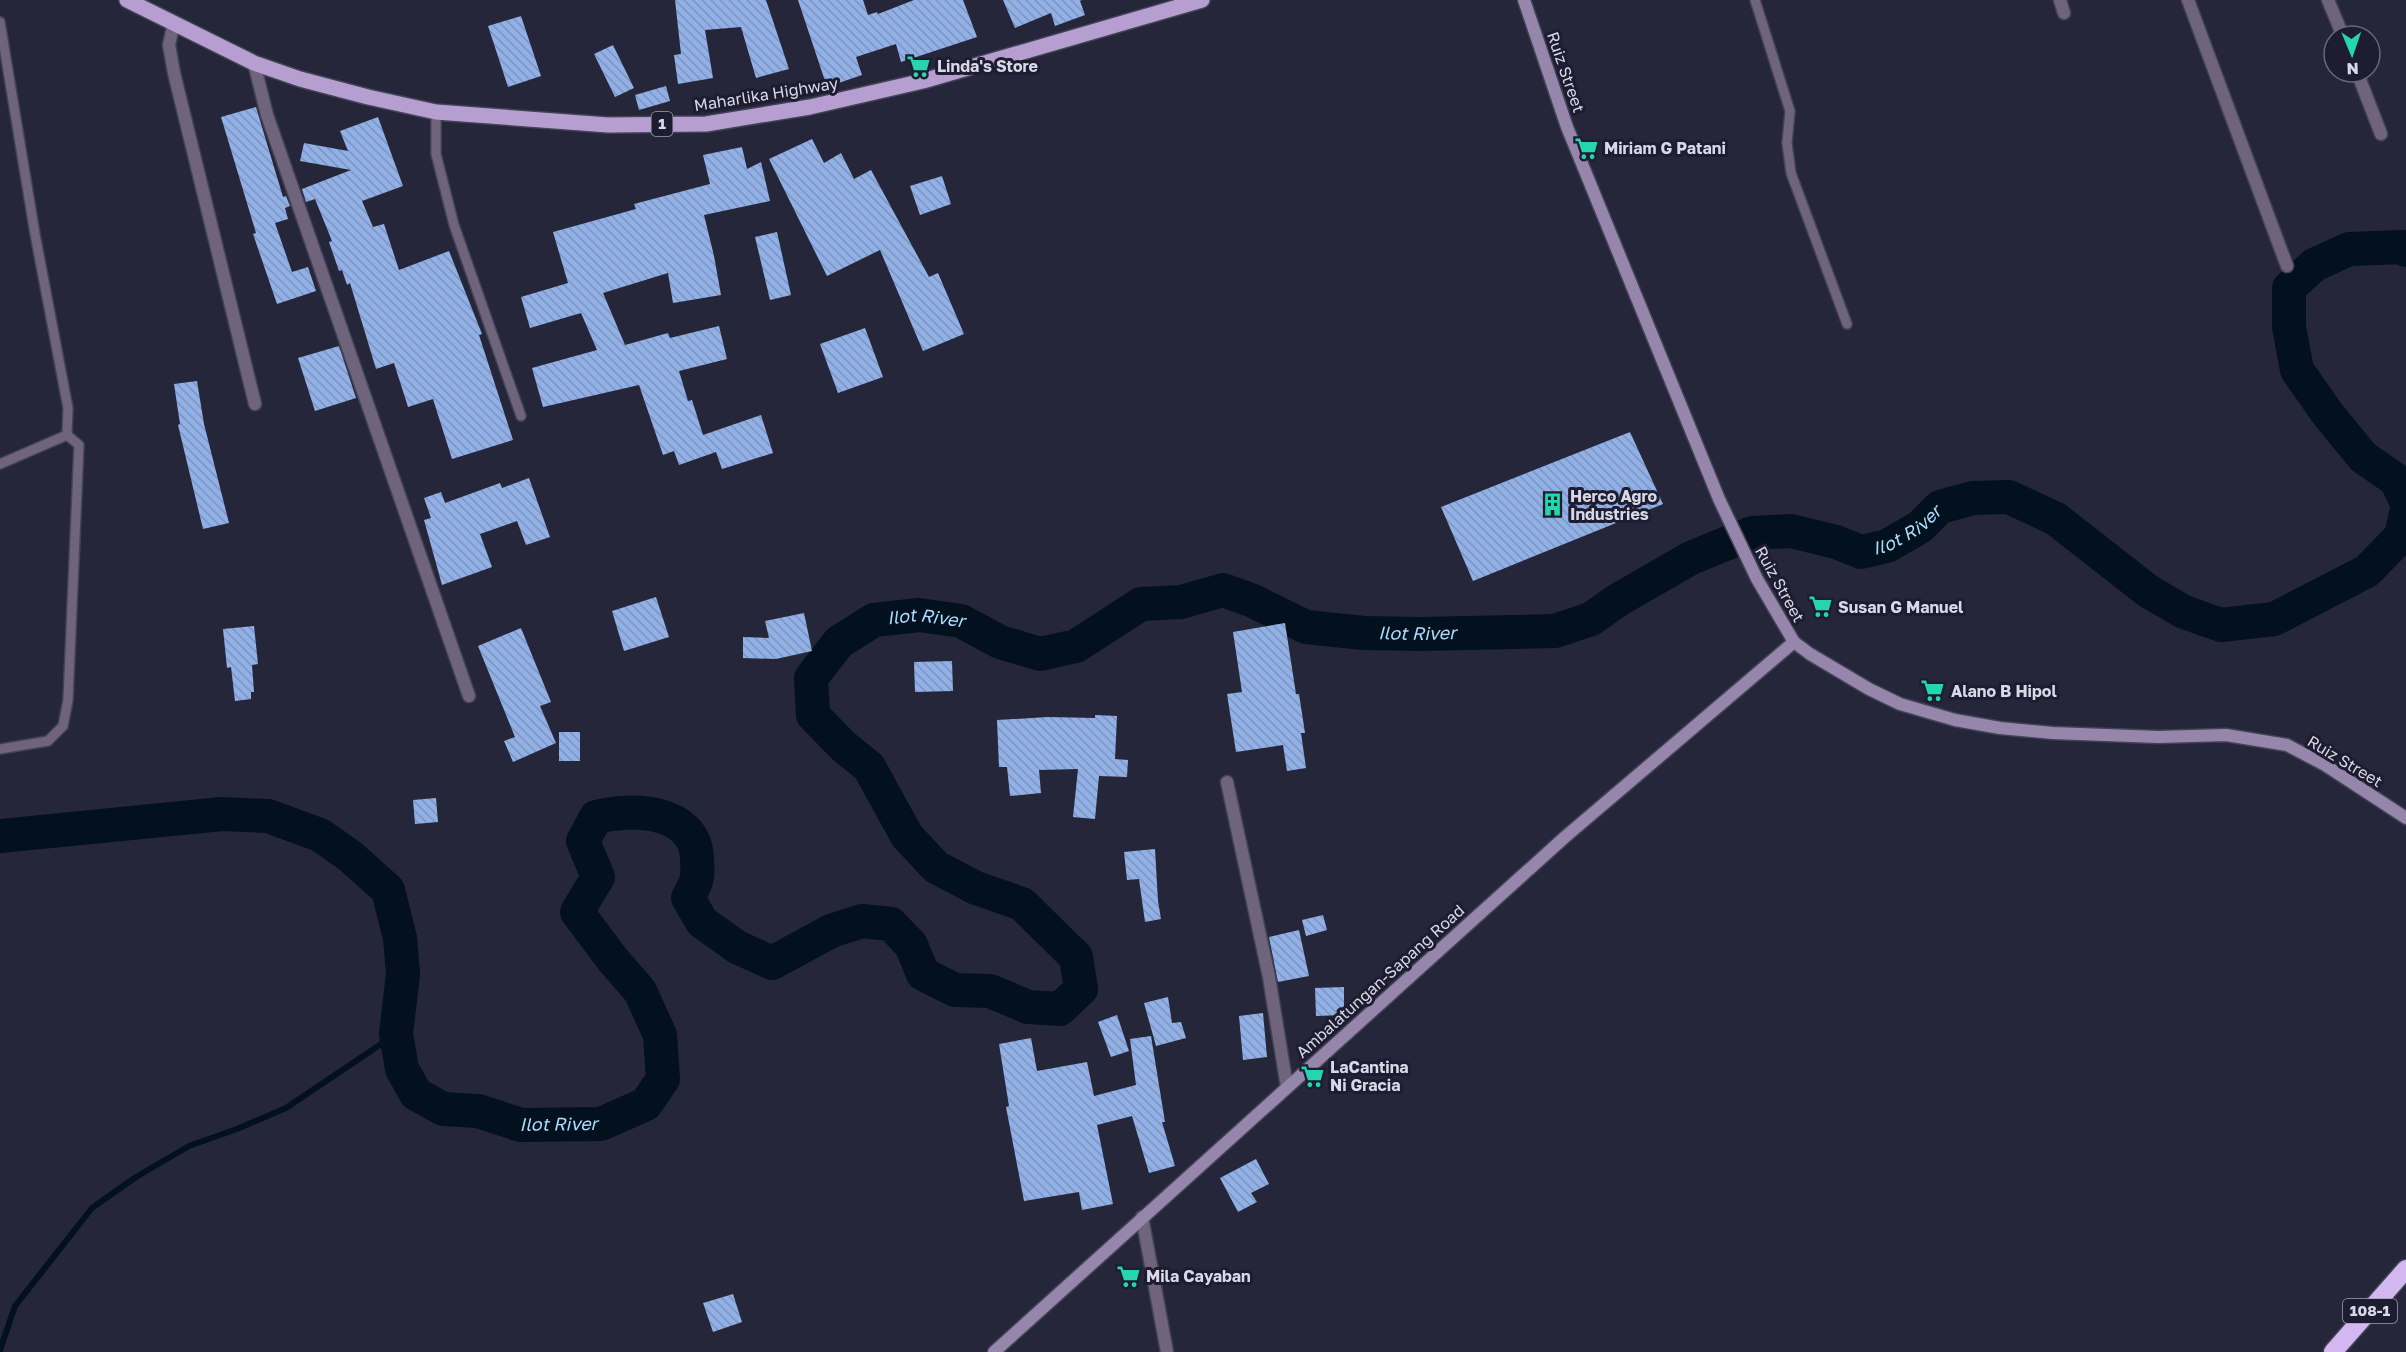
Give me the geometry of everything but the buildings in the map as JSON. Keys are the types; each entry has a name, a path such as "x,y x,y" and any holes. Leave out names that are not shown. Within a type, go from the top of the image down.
{"highway":[{"name":"108-1","path":"2333,1352 2406,1269"}],"main road":[{"name":"Maharlika Highway","path":"129,0 254,63 368,97 436,112 608,125 706,124 810,107 922,81 1202,0"}],"street":[{"name":"Ruiz Street","path":"1524,0 1567,127 1719,499 1756,579 1794,642 1869,689 1900,704 1955,720 2000,728 2052,733 2158,737 2226,735 2287,745 2325,765 2406,818"},
{"path":"2060,0 2064,13"},
{"path":"2188,0 2287,266"},
{"path":"2328,0 2338,24"},
{"path":"174,22 169,45 174,73 255,404"},
{"path":"254,63 267,115 469,696"},
{"path":"2362,84 2381,134"},
{"name":"Ambalatungan-Sapang Road","path":"994,1352 1565,837 1794,642"},
{"path":"1227,782 1269,977 1287,1087"},
{"path":"1142,1217 1167,1352"}],"lane":[{"path":"1755,0 1790,111 1787,143 1791,173 1847,324"},
{"path":"0,22 35,234 68,408 67,435"},
{"path":"436,112 436,154 454,225 521,416"},
{"path":"0,464 67,435"},
{"path":"0,749 48,741 63,726 68,700 79,444 67,435"}],"waterway":[{"name":"Ilot River","path":"2406,250 2403,247 2349,249 2314,265 2289,288 2289,327 2297,370 2327,413 2363,457 2396,480 2406,501"},
{"name":"Ilot River","path":"0,836 222,814 268,816 320,835 350,856 388,890 400,938 403,974 396,1034 402,1069 416,1094 443,1109 478,1111 521,1125 601,1124 646,1104 663,1079 660,1035 640,991 577,912 598,877 583,841 596,817 610,814 643,813 673,821 685,830 694,842 697,858 696,880 688,898 702,922 737,947 772,963 831,931 862,921 891,924 911,945 923,974 955,990 990,991 1028,1007 1060,1009 1081,989 1076,957 1022,904 976,888 936,867 907,836 869,767 843,746 813,715 811,678 839,642 874,620 919,615 961,621 1000,642 1040,654 1076,646 1141,604 1181,602 1223,590 1251,600 1306,627 1364,633 1419,634 1555,631 1591,619 1618,600 1691,558 1752,533 1791,531 1836,542 1861,552 1887,546 1920,527 1940,507 1973,498 2009,497 2056,519 2148,591 2184,612 2221,625 2274,619 2367,571 2401,536 2406,513"},
{"path":"0,1350 15,1306 92,1208 136,1177 189,1146 286,1108 396,1034"}],"place":[{"name":"Linda's Store","path":"919,66"},
{"name":"Miriam G Patani","path":"1586,148"},
{"name":"Herco Agro Industries","path":"1552,505"},
{"name":"Susan G Manuel","path":"1820,607"},
{"name":"Alano B Hipol","path":"1933,691"},
{"name":"LaCantina Ni Gracia","path":"1312,1076"},
{"name":"Mila Cayaban","path":"1128,1276"}]}
